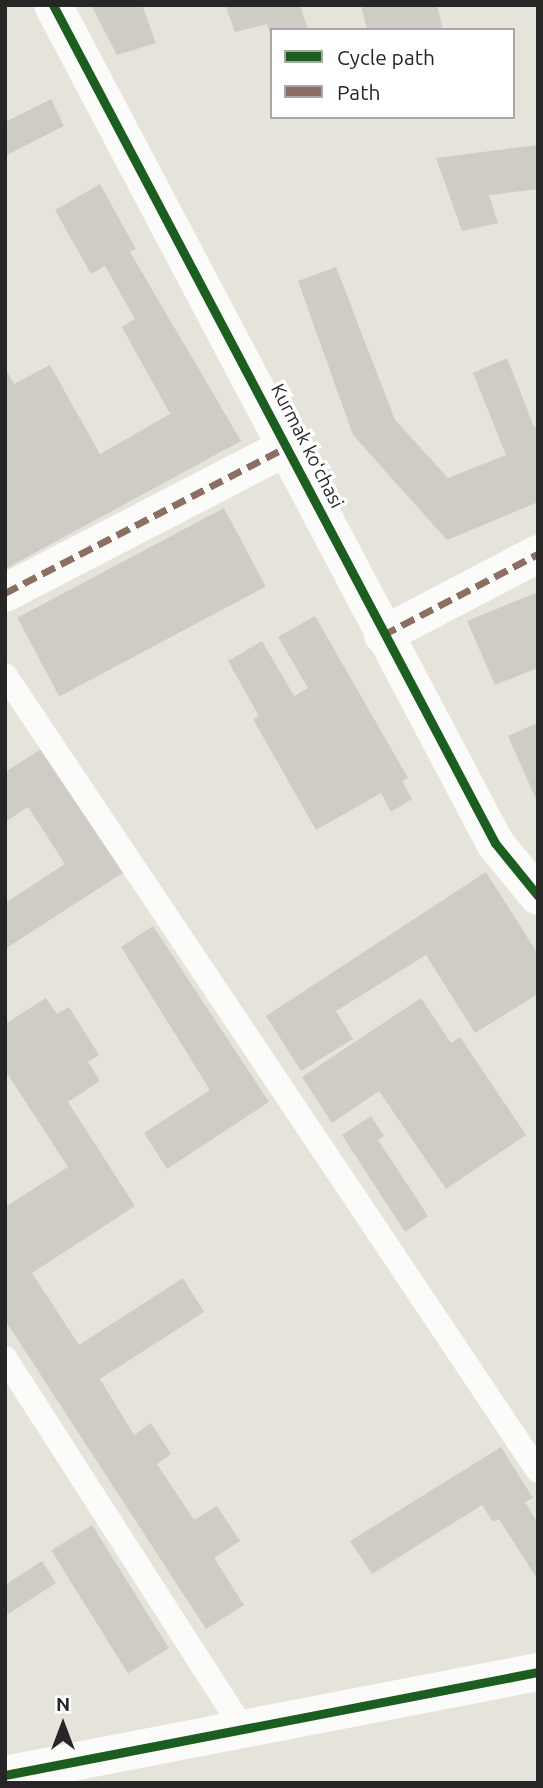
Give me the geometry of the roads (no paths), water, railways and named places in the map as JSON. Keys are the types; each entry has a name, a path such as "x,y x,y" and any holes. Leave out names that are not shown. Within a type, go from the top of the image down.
{"street":[{"name":"Kurmak koʻchasi","path":"53,5 289,446 383,635 495,843 538,896"},
{"path":"5,593 289,446"},
{"path":"383,635 538,554"},
{"path":"5,1775 242,1727 538,1672"}],"lane":[{"path":"5,675 538,1471"},
{"path":"5,1358 242,1727"}]}
